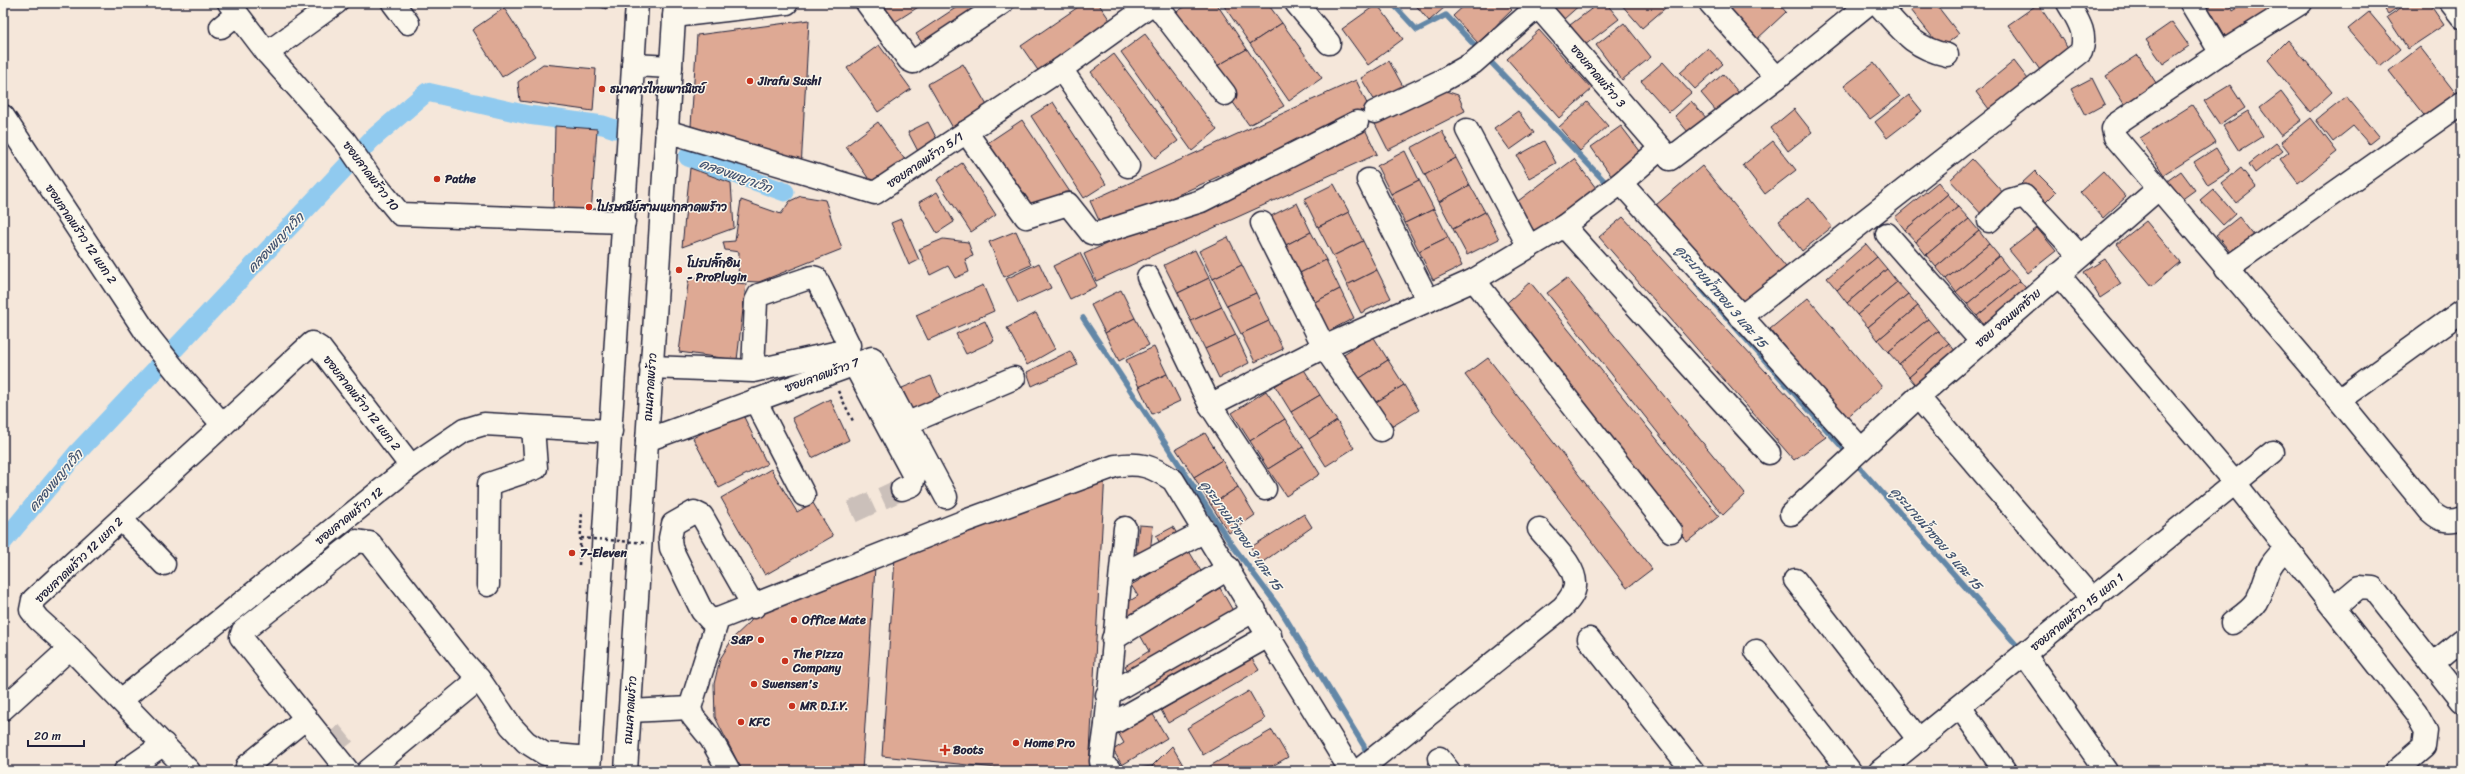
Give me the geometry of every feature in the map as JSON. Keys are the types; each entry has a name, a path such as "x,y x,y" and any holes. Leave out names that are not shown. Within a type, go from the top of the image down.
{"street":[{"path":"267,53 336,3"},
{"path":"393,3 408,23"},
{"path":"348,771 244,642 243,631 357,541 370,543 460,658 479,679 511,726 531,747 545,754 589,764 637,3"},
{"path":"674,10 787,3"},
{"path":"867,3 909,60 913,62 1002,3"},
{"path":"1154,3 1225,94"},
{"name":"ซอยลาดพร้าว 5/1","path":"666,131 875,193 1061,69 1154,3"},
{"path":"1296,3 1329,43"},
{"path":"1710,3 1777,78"},
{"path":"1210,405 1324,347 1474,280 1564,226 1618,190 1665,154 1777,78 1870,3"},
{"path":"1877,3 1908,37 1927,51 1947,55"},
{"path":"1741,317 2081,52 2084,42 2082,30 2068,3"},
{"path":"2191,3 2221,53"},
{"path":"2301,3 2221,53 2116,124 2113,129 2114,137 2339,400 2430,511 2440,520 2451,522 2462,518"},
{"path":"2451,3 2462,16"},
{"path":"966,132 1026,217 1068,204 1091,232 1096,234 1200,201 1442,80 1483,54 1537,4"},
{"name":"ซอยลาดพร้าว 3","path":"1537,4 1665,154"},
{"name":"ถนนลาดพร้าว","path":"626,771 674,10"},
{"name":"ซอยลาดพร้าว 10","path":"229,15 267,53 345,141 372,180 400,214 624,222"},
{"path":"633,64 671,67"},
{"path":"1061,69 1128,166"},
{"path":"2226,269 2462,103"},
{"name":"ซอยลาดพร้าว 12 แยก 2","path":"3,116 149,337 180,376 223,425"},
{"path":"1467,130 1529,247"},
{"path":"1368,180 1428,301"},
{"name":"ซอย จอมพลซ้าย","path":"1791,514 1981,341 2158,189"},
{"path":"1618,190 1741,317 1856,455"},
{"path":"1989,221 2010,200 2024,196 2080,256"},
{"path":"1262,223 1324,347 1380,430"},
{"path":"1564,226 1769,453"},
{"path":"1887,234 1981,341"},
{"path":"2058,274 2235,483 2416,713 2426,731 2424,747 2396,771"},
{"path":"651,367 754,371 848,350 849,345 816,278 812,277 759,295 756,301 754,371"},
{"path":"1148,277 1210,405 1265,489"},
{"path":"1474,280 1671,531"},
{"path":"2339,400 2462,311"},
{"name":"ซอยลาดพร้าว 12 แยก 2","path":"189,771 70,648 38,619 31,610 33,600 314,343 411,466"},
{"name":"ซอยลาดพร้าว 7","path":"647,440 870,358 874,359 946,497"},
{"path":"854,364 914,476 912,484 902,489"},
{"path":"908,423 1014,378"},
{"path":"1918,397 2092,600"},
{"path":"755,400 804,495"},
{"name":"ซอยลาดพร้าว 12","path":"121,700 411,466 464,430 484,424 611,431"},
{"path":"488,585 490,484 536,468 533,427"},
{"name":"ซอยลาดพร้าว 15 แยก 1","path":"1880,771 2025,655 2273,452"},
{"path":"754,607 702,516 694,512 674,524 670,538 671,548 702,611 710,620 718,619 754,607 965,521 1115,466 1132,463 1150,466 1173,480 1357,770 1382,752 1563,607 1572,596 1575,586 1574,576 1539,529"},
{"path":"121,519 164,564"},
{"path":"1109,769 1102,765 1101,761 1106,725 1107,695 1125,528"},
{"path":"1121,575 1205,531"},
{"path":"2232,623 2249,610 2256,602 2266,573 2276,557 2287,548"},
{"path":"1113,639 1229,568"},
{"path":"1795,580 1919,740"},
{"path":"2334,608 2359,587 2373,588 2462,701"},
{"path":"1107,695 1255,610"},
{"path":"718,619 690,708 694,717 711,739 729,771"},
{"path":"1221,630 1235,655"},
{"path":"1106,725 1117,721 1270,635"},
{"path":"1589,640 1693,771"},
{"path":"2433,664 2462,640"},
{"path":"3,709 70,648"},
{"path":"1756,651 1850,771"},
{"path":"2025,655 2106,771"},
{"path":"368,771 479,679"},
{"path":"1960,707 2005,771"},
{"path":"630,711 690,708"},
{"path":"247,766 306,718"},
{"path":"125,771 164,744"}],"path":[{"path":"828,373 854,423"},
{"path":"579,565 582,511"},
{"path":"581,538 647,543"}],"building":[{"path":"591,3 608,3 606,9"},
{"path":"875,3 923,3 923,4 890,25"},
{"path":"963,3 996,3 927,50 916,34"},
{"path":"1084,3 1098,3 1114,26 1042,76 1021,46"},
{"path":"1191,3 1216,3 1247,49 1210,70 1170,16"},
{"path":"1222,3 1267,3 1282,23 1250,44"},
{"path":"1414,3 1442,3 1445,7 1429,21"},
{"path":"1467,3 1505,3 1512,10 1478,43 1453,16"},
{"path":"1549,3 1582,3 1564,19"},
{"path":"1599,3 1606,3 1619,19 1585,45 1570,25"},
{"path":"1620,3 1669,3 1670,4 1642,28"},
{"path":"1721,3 1778,3 1786,12 1756,40"},
{"path":"1920,3 1935,3 1959,34 1941,48 1911,10"},
{"path":"2206,3 2229,3 2233,11 2246,3 2299,3 2230,44"},
{"path":"2380,3 2404,3 2388,14"},
{"path":"2408,3 2429,3 2444,25 2408,49 2387,17"},
{"path":"1377,4 1403,39 1368,65 1342,29"},
{"path":"2038,4 2069,50 2040,70 2008,25"},
{"path":"504,8 535,56 502,77 472,30"},
{"path":"2369,12 2400,49 2380,66 2348,29"},
{"name":"Jirafu Sushi","path":"809,20 801,169 691,126 697,35"},
{"path":"2172,22 2189,46 2163,64 2146,40"},
{"path":"1282,23 1322,78 1289,101 1250,44"},
{"path":"1624,23 1651,57 1622,80 1596,45"},
{"path":"1539,30 1592,89 1559,118 1507,59"},
{"path":"1145,34 1217,130 1192,151 1121,52"},
{"path":"2288,40 2332,92 2310,112 2268,60"},
{"path":"879,45 911,89 878,112 847,68"},
{"path":"2420,47 2457,95 2427,119 2389,71"},
{"path":"1708,48 1723,64 1695,89 1680,73"},
{"path":"1247,49 1284,106 1249,125 1210,70"},
{"path":"1114,54 1178,141 1155,158 1091,72"},
{"path":"2138,55 2158,86 2126,107 2106,76"},
{"path":"1389,61 1405,90 1378,106 1361,78"},
{"path":"2014,61 2031,83 1992,113 1976,92"},
{"path":"1663,62 1691,93 1669,112 1641,81"},
{"path":"1874,63 1900,97 1870,119 1844,86"},
{"path":"543,64 596,69 593,111 520,101 518,82"},
{"path":"963,64 992,114 957,135 928,84"},
{"path":"1723,74 1744,99 1722,118 1701,93"},
{"path":"2092,78 2105,104 2085,115 2071,89"},
{"path":"1356,80 1369,108 1103,229 1090,201"},
{"path":"2230,85 2245,108 2220,125 2204,101"},
{"path":"1436,88 1458,95 1465,111 1388,150 1373,120"},
{"path":"2281,92 2302,120 2281,136 2260,108"},
{"path":"1909,95 1922,111 1887,138 1875,122"},
{"path":"2346,96 2379,136 2369,144 2353,126 2333,142 2316,120"},
{"path":"1691,101 1710,122 1692,137 1675,116"},
{"path":"1053,102 1106,184 1084,198 1031,116"},
{"path":"1587,102 1608,126 1580,151 1559,127"},
{"path":"2192,105 2216,142 2164,175 2140,138"},
{"path":"1794,109 1812,132 1788,151 1771,128"},
{"path":"1518,111 1534,133 1510,150 1494,128"},
{"path":"2248,111 2263,136 2239,151 2223,126"},
{"path":"2311,118 2337,152 2298,183 2280,159 2289,152 2281,142"},
{"path":"1022,120 1072,195 1035,213 986,144"},
{"path":"878,122 908,164 875,188 846,146"},
{"path":"928,122 941,147 921,157 908,132"},
{"path":"555,126 597,129 591,214 553,211"},
{"path":"1621,126 1643,155 1612,177 1591,147"},
{"path":"1364,127 1377,154 1096,281 1084,254"},
{"path":"1442,131 1456,158 1425,175 1411,148"},
{"path":"1544,141 1556,163 1529,178 1517,156"},
{"path":"1773,141 1796,170 1765,194 1743,165"},
{"path":"2276,143 2283,151 2255,173 2249,164"},
{"path":"2216,148 2230,171 2208,185 2194,162"},
{"path":"1405,151 1419,180 1391,194 1377,166"},
{"path":"1456,158 1470,185 1439,202 1425,175"},
{"path":"1574,159 1599,192 1539,237 1514,204"},
{"path":"1972,159 2006,196 1984,217 1950,180"},
{"path":"962,163 996,215 971,232 937,180"},
{"path":"1702,166 1786,267 1740,306 1656,205"},
{"path":"690,168 731,183 734,228 682,247"},
{"path":"2241,168 2256,187 2236,203 2221,184"},
{"path":"2035,171 2056,192 2042,206 2021,184"},
{"path":"2103,171 2126,197 2103,218 2080,192"},
{"path":"2181,171 2195,190 2177,203 2163,184"},
{"path":"1419,180 1434,209 1405,223 1391,194"},
{"path":"1938,182 1948,194 1905,230 1895,217"},
{"path":"1334,184 1349,212 1318,227 1304,199"},
{"path":"1470,185 1485,212 1453,229 1439,202"},
{"path":"2213,189 2235,214 2223,225 2200,200"},
{"path":"937,192 954,222 937,233 919,202"},
{"path":"1948,194 1958,207 1916,242 1905,230"},
{"path":"801,196 825,200 842,249 759,282 738,281 739,252 725,250 723,242 735,241 741,200 781,214 790,201"},
{"path":"1809,198 1832,227 1802,251 1779,221"},
{"path":"1297,203 1311,232 1284,246 1269,217"},
{"path":"1958,207 1969,219 1926,255 1916,242"},
{"path":"1434,209 1448,237 1419,251 1405,223"},
{"path":"1349,212 1363,241 1333,256 1318,227"},
{"path":"1485,212 1499,239 1467,255 1453,229"},
{"path":"1623,217 1826,437 1794,460 1599,237"},
{"path":"2239,217 2259,242 2237,260 2216,235"},
{"path":"901,219 919,260 909,265 891,223"},
{"path":"1969,219 1979,231 1936,267 1926,255"},
{"path":"2146,221 2180,262 2152,286 2117,244"},
{"path":"2037,228 2056,251 2028,273 2009,250"},
{"path":"1016,231 1031,265 1004,277 989,242"},
{"path":"1979,231 1989,244 1946,279 1936,267"},
{"path":"1311,232 1326,260 1298,274 1284,246"},
{"path":"1228,237 1242,265 1213,279 1199,251"},
{"path":"1448,237 1462,266 1433,280 1419,251"},
{"path":"943,239 968,242 973,256 965,259 969,272 955,278 948,266 930,275 919,249"},
{"path":"1363,241 1377,270 1347,285 1333,256"},
{"path":"1866,244 1877,257 1837,290 1827,278"},
{"path":"1989,244 1999,256 1956,292 1946,279"},
{"path":"1195,250 1209,278 1178,293 1164,265"},
{"path":"1080,253 1097,286 1070,299 1053,266"},
{"path":"1999,256 2009,269 1967,304 1956,292"},
{"path":"1877,257 1887,269 1847,303 1837,290"},
{"path":"2105,259 2121,284 2100,298 2084,272"},
{"path":"1326,260 1340,289 1313,303 1298,274"},
{"path":"1039,263 1051,288 1018,303 1006,279"},
{"path":"1242,265 1256,293 1227,306 1213,279"},
{"path":"1887,269 1897,282 1857,315 1847,303"},
{"path":"2009,269 2020,281 1977,316 1967,304"},
{"path":"1377,270 1391,298 1361,313 1347,285"},
{"path":"689,277 746,284 737,360 679,352"},
{"path":"1209,278 1222,307 1191,321 1178,293"},
{"path":"1567,278 1745,494 1723,515 1547,293"},
{"path":"2020,281 2030,293 1987,329 1977,316"},
{"path":"1530,282 1719,516 1687,542 1501,308"},
{"path":"1897,282 1908,294 1868,327 1857,315"},
{"path":"983,285 994,311 928,340 916,315"},
{"path":"1340,289 1354,318 1327,332 1313,303"},
{"path":"1121,290 1135,318 1105,333 1091,305"},
{"path":"1256,293 1269,321 1241,334 1227,306"},
{"path":"1908,294 1918,306 1878,340 1868,327"},
{"path":"1808,298 1882,387 1845,419 1770,329"},
{"path":"1918,306 1928,319 1888,352 1878,340"},
{"path":"1222,307 1236,335 1205,349 1191,321"},
{"path":"1036,313 1055,349 1027,365 1007,328"},
{"path":"1135,318 1149,345 1119,361 1105,333"},
{"path":"1928,319 1938,331 1899,364 1888,352"},
{"path":"985,321 994,341 966,354 956,334"},
{"path":"1269,321 1283,349 1255,362 1241,334"},
{"path":"1938,331 1949,343 1909,377 1899,364"},
{"path":"1236,335 1249,363 1219,378 1205,349"},
{"path":"1373,336 1388,360 1357,380 1342,355"},
{"path":"1949,343 1959,356 1919,389 1909,377"},
{"path":"1154,347 1167,374 1139,387 1126,360"},
{"path":"1070,351 1078,365 1032,386 1027,372"},
{"path":"1488,358 1652,569 1627,588 1465,375"},
{"path":"1388,360 1404,385 1373,404 1357,380"},
{"path":"1303,368 1320,395 1291,412 1275,386"},
{"path":"1167,374 1180,401 1152,414 1139,387"},
{"path":"931,376 943,404 914,416 902,388"},
{"path":"1404,385 1419,410 1388,429 1373,404"},
{"path":"1266,391 1285,419 1250,441 1232,413"},
{"path":"1320,395 1337,421 1309,439 1291,412"},
{"path":"830,399 849,440 812,458 792,418"},
{"path":"741,411 767,464 719,488 693,438"},
{"path":"1285,419 1303,447 1268,469 1250,441"},
{"path":"1337,421 1354,448 1326,466 1309,439"},
{"path":"1205,433 1222,460 1194,477 1176,449"},
{"path":"1303,447 1320,474 1286,496 1268,469"},
{"path":"1222,460 1238,487 1211,505 1194,477"},
{"path":"771,469 797,512 813,503 833,536 765,575 721,498"},
{"path":"1105,472 1089,771 1025,771 882,756 895,557"},
{"path":"1238,487 1255,515 1229,533 1211,505"},
{"path":"1304,514 1312,527 1260,564 1251,547"},
{"path":"1139,525 1153,526 1150,553 1136,552"},
{"path":"1173,527 1180,539 1163,549 1156,536"},
{"path":"1189,551 1205,578 1130,622 1121,606 1138,596 1131,585"},
{"path":"875,567 862,771 742,771 715,717 714,684 720,659 733,638 751,621 751,616"},
{"path":"1220,588 1236,616 1132,677 1125,666 1149,651 1140,635"},
{"path":"1198,655 1206,668 1155,698 1147,685"},
{"path":"1251,657 1259,670 1168,723 1161,710"},
{"path":"1249,691 1265,719 1203,755 1187,728"},
{"path":"1151,711 1167,738 1122,765 1113,750 1124,743 1117,731"},
{"path":"1272,730 1288,757 1264,771 1213,771 1210,766"},
{"path":"1172,746 1183,765 1177,771 1154,771 1152,766"},
{"path":"886,766 954,770 954,771 886,771"},
{"path":"1152,766 1154,771 1089,771 1089,767 1121,770"}],"waterway":[{"name":"คูระบายน้ำซอย 3 และ 15","path":"1392,3 1417,30 1446,15 1480,51"},
{"name":"คูระบายน้ำซอย 3 และ 15","path":"1486,57 1610,187"},
{"name":"คลองพญาเวิก","path":"3,542 77,453 371,140 427,92 528,115 603,125 615,129"},
{"name":"คลองพญาเวิก","path":"688,157 785,192"},
{"name":"คูระบายน้ำซอย 3 และ 15","path":"1697,284 1848,454"},
{"name":"คูระบายน้ำซอย 3 และ 15","path":"1083,318 1230,542 1280,609 1364,746 1367,757"},
{"name":"คูระบายน้ำซอย 3 และ 15","path":"1854,461 2020,649"}],"tunnel":[{"path":"852,512 902,489"},
{"path":"329,747 352,728"}],"place":[{"name":"Jirafu Sushi","path":"750,81"},
{"name":"ธนาคารไทยพาณิชย์","path":"602,89"},
{"name":"Pathe","path":"437,179"},
{"name":"ไปรษณีย์สามแยกลาดพร้าว","path":"589,207"},
{"name":"โปรปลั๊กอิน - ProPlugin","path":"679,270"},
{"name":"7-Eleven","path":"572,553"},
{"name":"Office Mate","path":"794,620"},
{"name":"S&P","path":"761,640"},
{"name":"The Pizza Company","path":"785,661"},
{"name":"Swensen's","path":"754,684"},
{"name":"MR D.I.Y.","path":"792,706"},
{"name":"KFC","path":"741,722"},
{"name":"Home Pro","path":"1016,743"},
{"name":"Boots","path":"945,750"}]}
